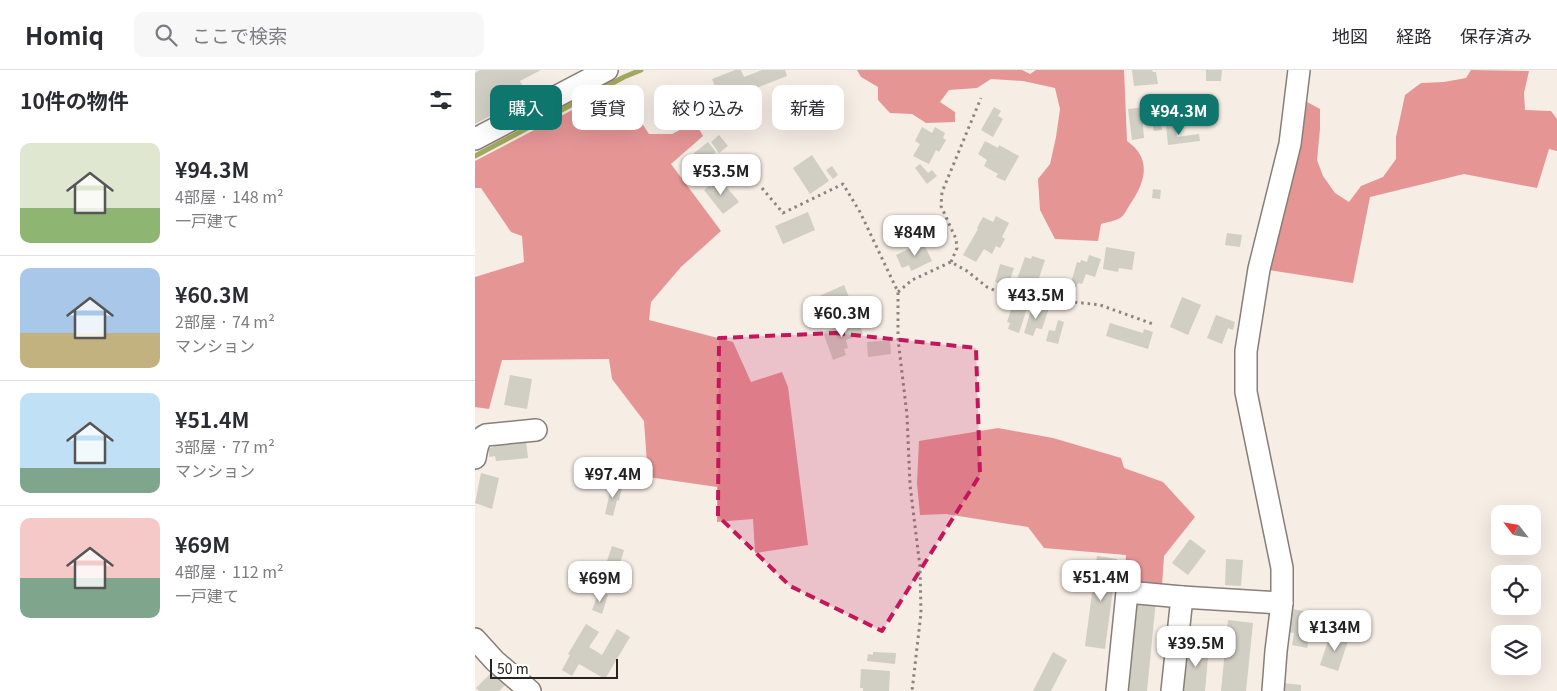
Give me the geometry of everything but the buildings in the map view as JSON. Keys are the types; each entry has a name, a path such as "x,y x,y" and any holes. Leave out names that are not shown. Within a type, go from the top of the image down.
{"street":[{"path":"475,139 607,70"},
{"path":"1273,691 1282,603 1282,568 1245,392 1246,351 1259,269 1290,144 1299,70"},
{"path":"475,458 478,444 482,437 486,435 536,430"},
{"path":"1117,691 1127,592 1282,603"},
{"path":"1172,691 1182,597"},
{"path":"475,639 495,661 527,690"}],"path":[{"path":"898,292 912,280 951,262 957,248 956,239 941,206 942,192 981,98"},
{"path":"762,188 783,214 843,184 860,212 898,292 898,339 907,415 910,485 920,567 921,613 912,691"},
{"path":"951,262 967,271 987,287 1003,294 1100,305 1153,324"}],"highlighted area":[{"path":"835,333 976,348 980,475 882,631 790,586 718,516 719,338"}],"shaded area":[{"path":"857,70 1022,70 1030,74 1036,70 1124,70 1127,141 1141,156 1143,163 1144,172 1139,189 1121,217 1101,224 1098,241 1055,239 1040,210 1038,179 1050,164 1056,137 1060,109 1055,88 1023,81 991,79 977,88 949,90 940,102 955,112 955,122 926,123 912,114 890,113 878,100 878,87 861,77"},
{"path":"1471,70 1529,71 1524,93 1525,110 1551,111 1557,119 1557,151 1549,149 1537,188 1464,174 1370,197 1353,283 1268,270 1301,106 1307,102 1320,109 1317,160 1323,176 1335,193 1349,202 1361,186 1383,177 1396,159 1396,137 1405,95 1421,83 1444,82 1466,78"},
{"path":"572,110 572,130 644,130 644,126 649,134 672,134 680,130 700,130 703,136 671,164 721,231 681,267 651,302 649,320 733,342 751,382 782,372 788,387 808,545 755,553 753,519 717,522 717,487 648,477 644,421 612,379 609,359 502,360 489,409 475,407 475,277 524,262 522,236 511,232 481,188 475,188 475,161 534,130 562,130 562,115"},
{"path":"998,428 1053,438 1121,458 1124,468 1163,482 1195,517 1164,556 1162,586 1125,580 1126,555 1044,548 1028,527 946,514 920,515 917,483 919,441"}],"waterway":[{"path":"475,156 624,77 641,70"}]}
